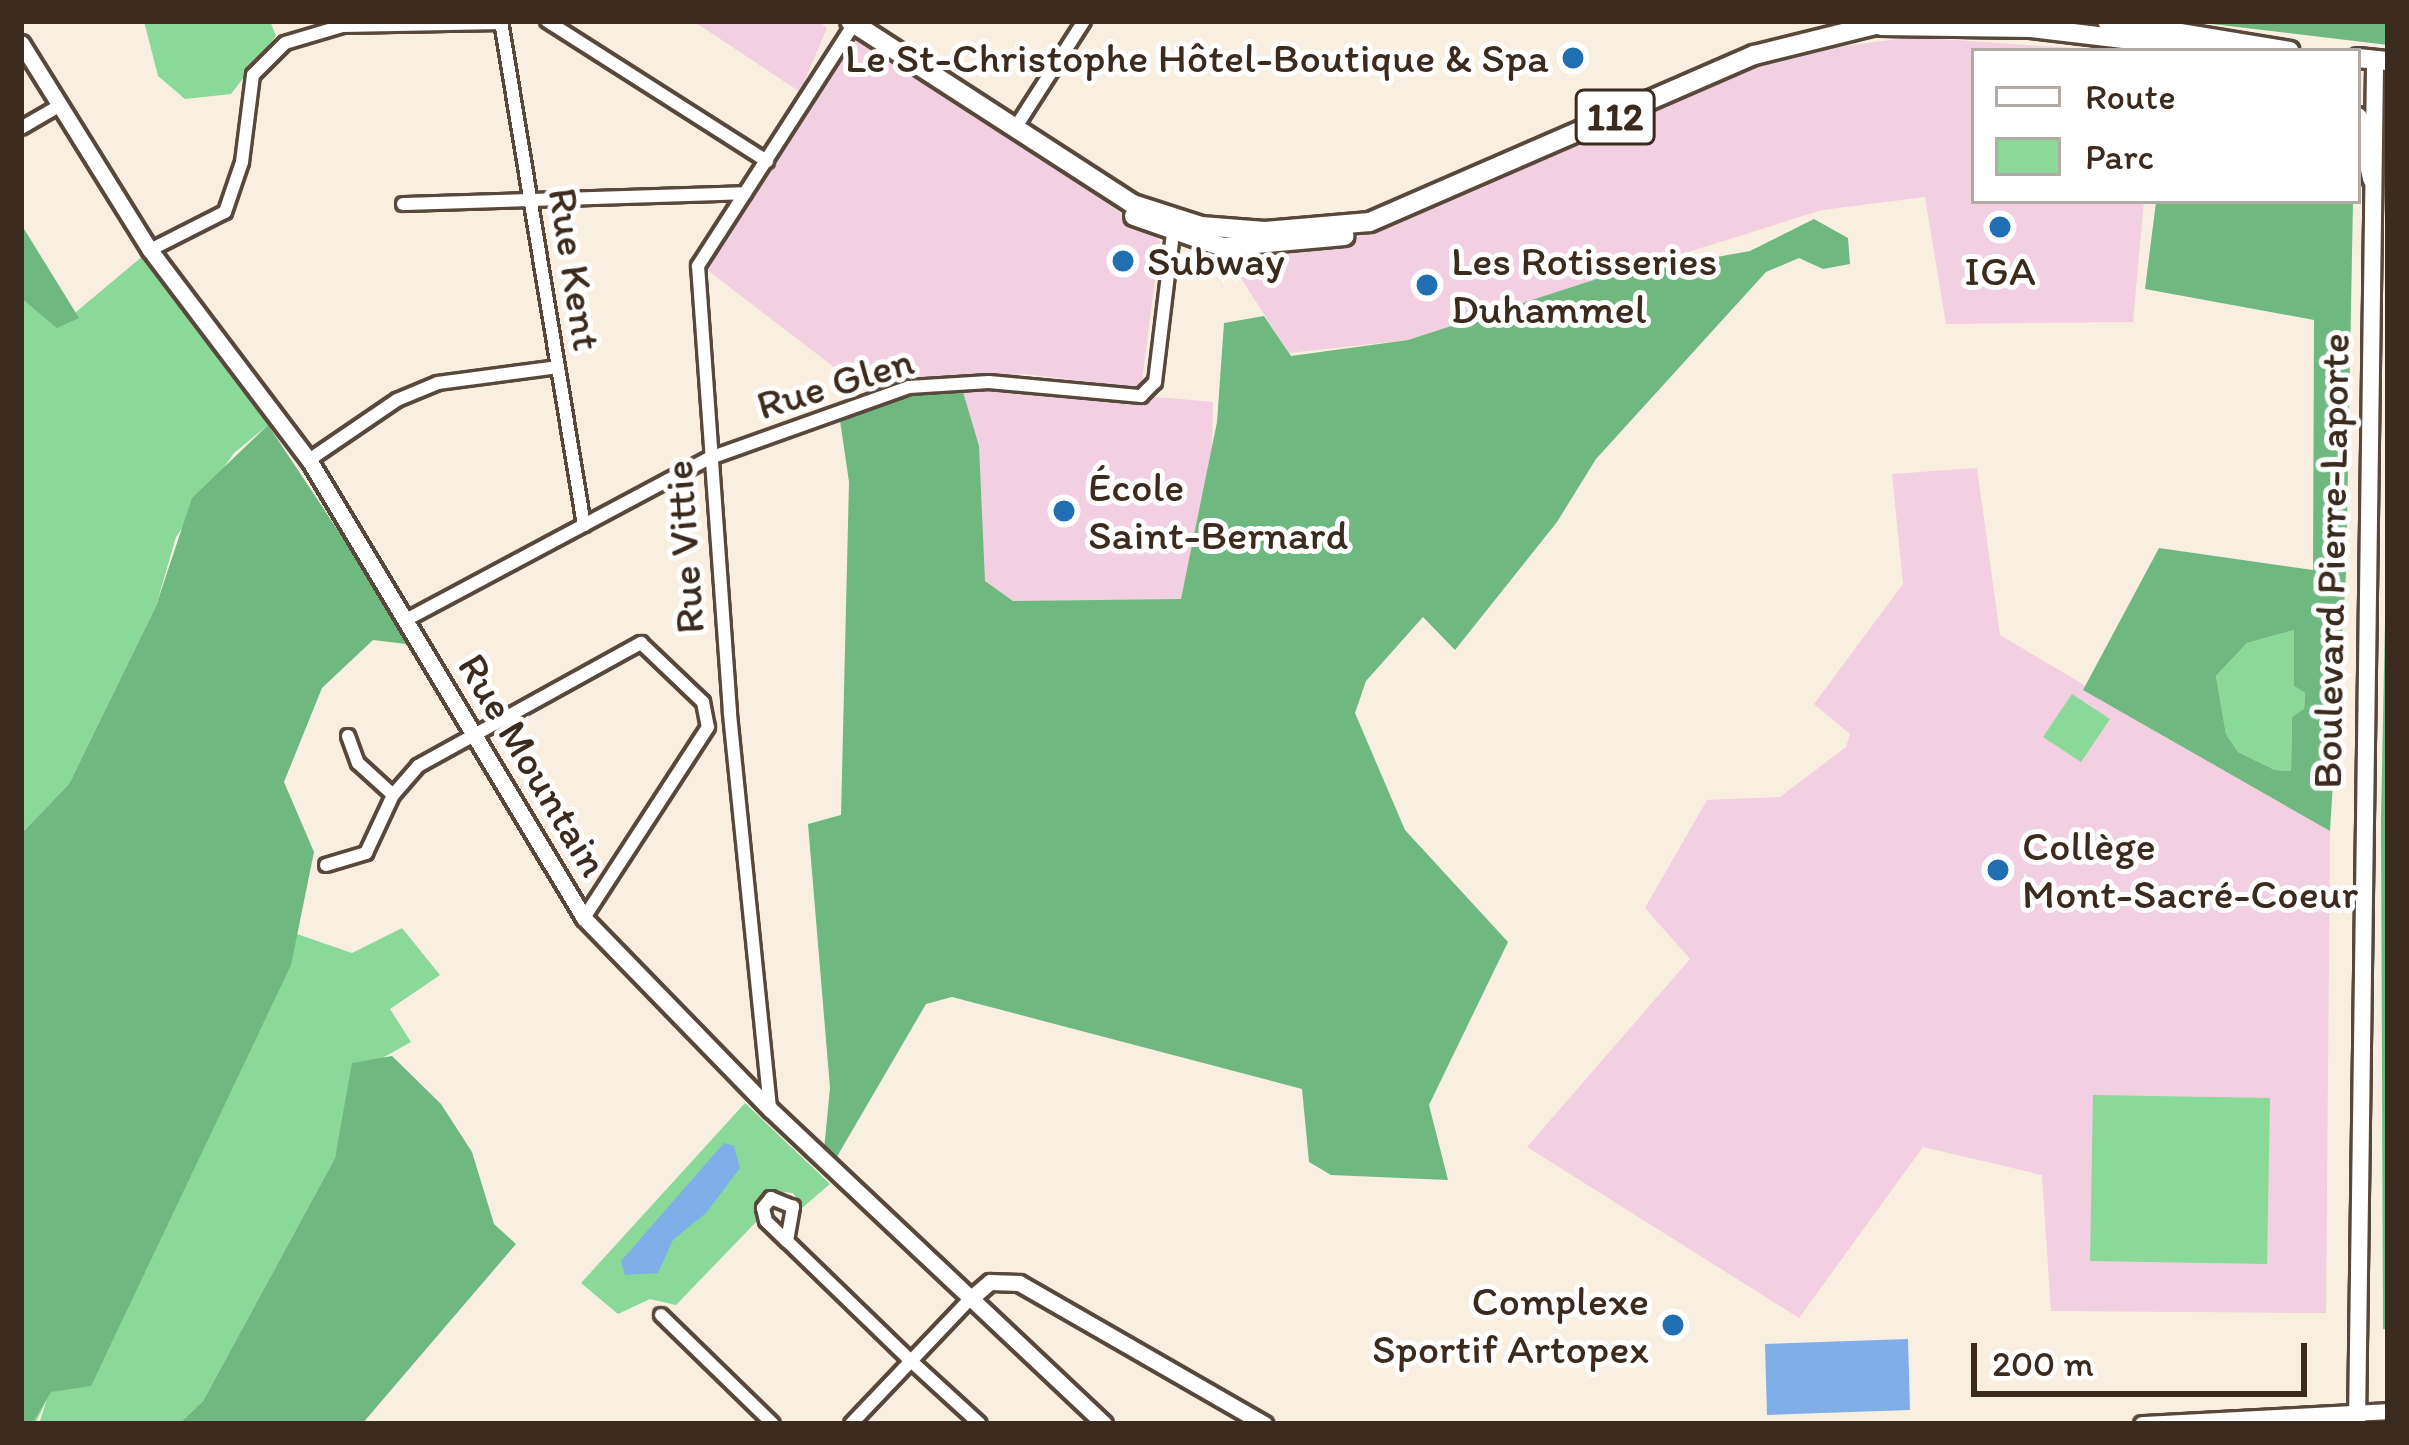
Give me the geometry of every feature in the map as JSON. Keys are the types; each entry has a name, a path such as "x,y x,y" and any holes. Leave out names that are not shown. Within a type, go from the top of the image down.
{"main road":[{"name":"112","path":"1174,227 1268,248 1341,238 1754,55 1891,21"},
{"path":"2107,21 2255,48"},
{"path":"852,22 1083,176 1174,227"},
{"name":"112","path":"1864,28 2040,25 2204,48"},
{"name":"Boulevard Pierre-Laporte","path":"2357,1419 2374,59"},
{"path":"2361,130 2372,178"}],"street":[{"path":"1013,130 1084,21"},
{"path":"150,250 225,212 242,162 253,75 285,43 342,26 501,22"},
{"name":"Rue Kent","path":"501,22 584,525"},
{"name":"Rue Vittie","path":"770,1109 710,458 698,266 852,22"},
{"path":"554,23 767,160"},
{"name":"Rue Mountain","path":"21,43 150,250 309,460 406,620 470,738 584,918 770,1109 1104,1424"},
{"path":"21,128 59,106"},
{"path":"403,204 746,194"},
{"name":"Rue Glen","path":"406,620 710,458 909,387 989,382 1141,396 1155,382 1174,227"},
{"path":"309,460 397,400 438,383 558,367"},
{"path":"326,865 366,853 393,795 418,766 641,643 653,646 710,715 584,918"},
{"path":"348,736 368,777 393,795"},
{"path":"787,1241 980,1424"},
{"path":"851,1424 990,1282 1019,1283 1264,1424"},
{"path":"661,1315 772,1424"},
{"path":"2142,1424 2357,1419 2388,1411"}],"shaded area":[{"path":"693,21 818,21 827,28 800,92"},
{"path":"855,29 1160,240 1141,388 1024,374 868,393 702,266"},
{"path":"1912,37 2072,48 1971,48 1971,204 2144,204 2133,322 1946,324 1925,197 1822,210 1408,340 1289,353 1224,252 1350,240 1786,54"},
{"name":"École Saint-Bernard","path":"989,382 1213,402 1208,619 924,621 909,387"},
{"name":"Collège Mont-Sacré-Coeur","path":"1977,468 2000,635 2330,831 2326,1313 2051,1311 2042,1175 1923,1147 1799,1318 1527,1147 1690,959 1645,908 1707,800 1780,797 1846,747 1850,734 1814,704 1903,584 1892,474"}],"green space":[{"path":"144,21 270,21 276,36 231,94 185,99 158,76"},
{"path":"2187,21 2388,21 2388,45"},
{"path":"2156,204 2353,204 2346,573 2330,831 2083,690 2159,548 2313,570 2314,320 2145,289","holes":["2294,630 2294,686 2305,693 2304,709 2292,717 2291,771 2275,770 2238,752 2226,734 2216,676 2247,643"]},
{"path":"1814,219 1848,238 1850,264 1823,269 1799,258 1766,272 1596,459 1557,522 1455,650 1423,617 1366,681 1355,713 1405,830 1508,942 1429,1105 1448,1180 1331,1175 1309,1162 1302,1089 952,997 926,1004 835,1160 824,1150 830,1088 808,824 841,815 849,482 838,407 960,382 979,446 985,581 1013,601 1181,599 1217,422 1224,323 1264,316 1291,356 1408,340 1600,278 1750,251"},
{"path":"21,224 79,318 57,328 21,298"},
{"path":"150,250 234,360 268,425 234,453 176,537 156,606 69,784 21,834 21,298 58,327"},
{"path":"268,425 414,645 373,640 322,688 284,782 314,852 291,965 91,1386 51,1392 32,1424 21,1424 21,834 69,784 156,606 192,498"},
{"path":"2388,472 2388,1329 2383,1329 2381,819"},
{"path":"2294,630 2294,686 2305,693 2304,710 2292,717 2291,771 2275,770 2238,752 2226,734 2216,676 2247,643"},
{"path":"2072,694 2110,719 2081,762 2043,737"},
{"path":"402,928 440,975 390,1009 411,1042 352,1075 335,1158 203,1401 179,1424 39,1424 47,1399 35,1424 21,1424 21,973 297,934 352,953"},
{"path":"392,1056 441,1104 472,1152 494,1224 516,1244 362,1424 179,1424 203,1401 335,1158 352,1063"},
{"path":"2093,1095 2270,1098 2267,1264 2090,1261"},
{"path":"745,1103 830,1184 802,1208 793,1193 769,1191 756,1200 757,1221 676,1305 650,1299 618,1314 581,1283"}],"water":[{"path":"724,1143 734,1146 740,1168 706,1213 673,1240 658,1273 625,1275 621,1261"},
{"path":"1908,1339 1910,1410 1767,1415 1765,1344"}],"place":[{"name":"Le St-Christophe Hôtel-Boutique & Spa","path":"1573,58"},
{"name":"IGA","path":"2000,227"},
{"name":"Subway","path":"1123,261"},
{"name":"Les Rotisseries Duhammel","path":"1427,285"},
{"name":"École Saint-Bernard","path":"1064,511"},
{"name":"Collège Mont-Sacré-Coeur","path":"1998,870"},
{"name":"Complexe Sportif Artopex","path":"1673,1325"}]}
